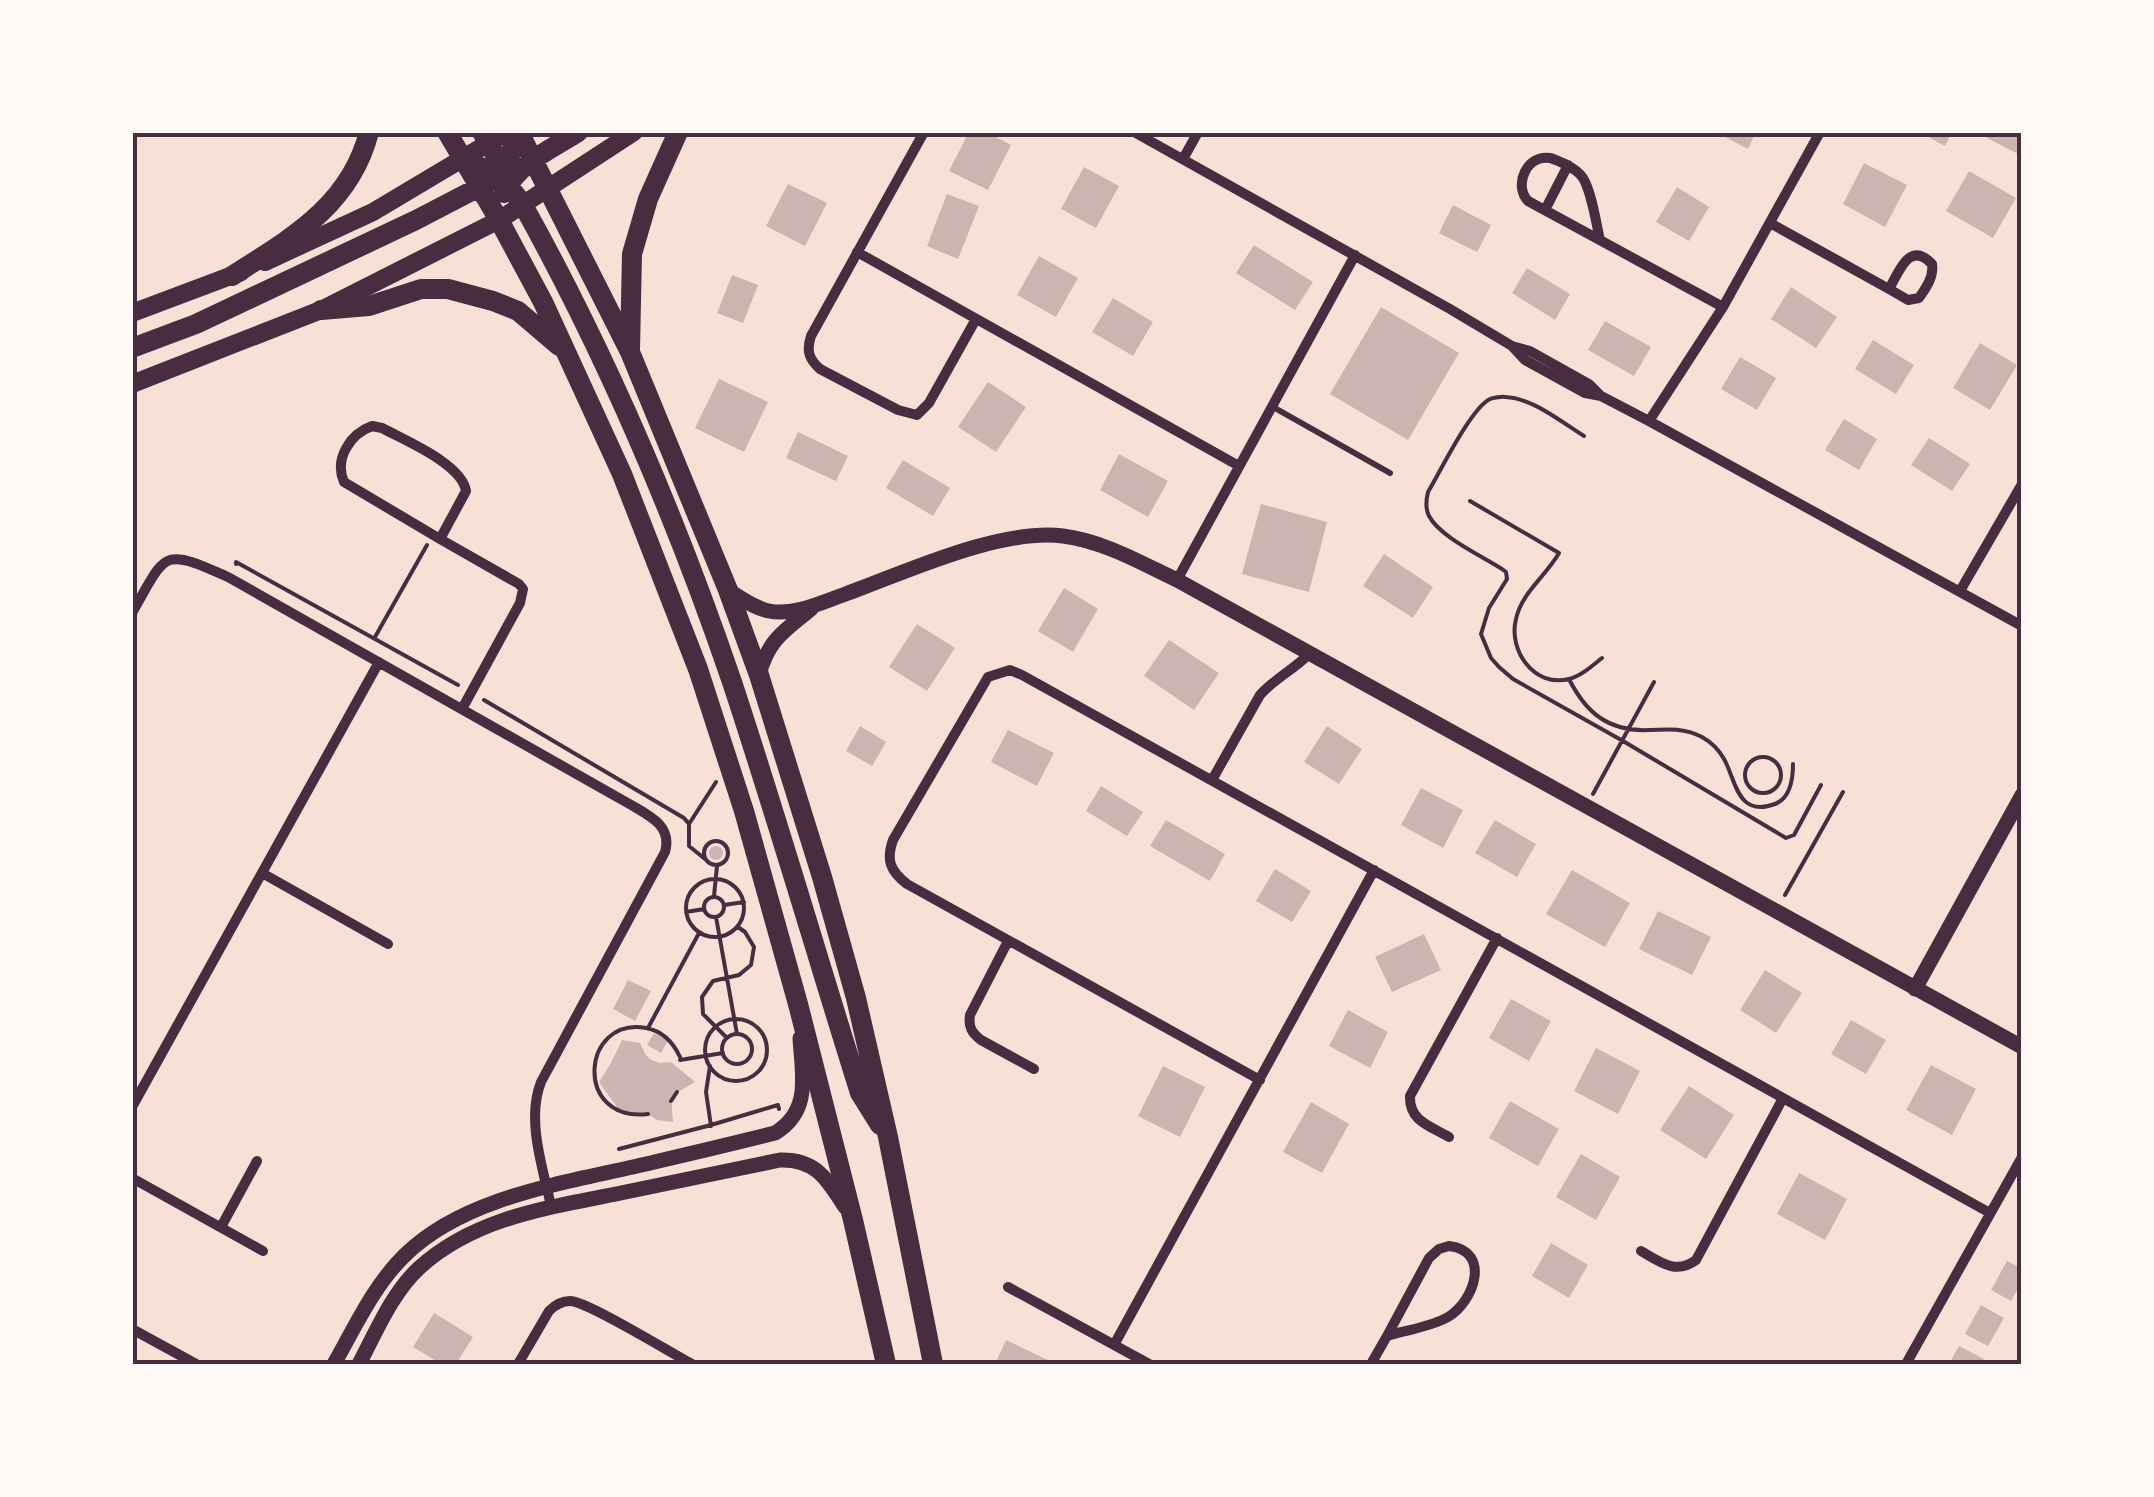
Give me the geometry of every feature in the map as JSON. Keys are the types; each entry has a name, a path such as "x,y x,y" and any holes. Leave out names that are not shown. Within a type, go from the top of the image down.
{"highway":[{"path":"232,276 296,234 326,208 350,176 369,132"},
{"path":"447,132 543,302 622,474 698,669 798,1004 854,1220 886,1364"},
{"path":"517,132 630,352 759,675 856,998 933,1364"},
{"path":"499,220 517,132"},
{"path":"132,348 196,324 416,220 507,175 578,132"},
{"path":"630,352 632,254 648,200 678,132"},
{"path":"485,139 599,351 659,489 732,682 860,1093 888,1136"},
{"path":"462,160 547,188"},
{"path":"321,310 368,306 421,289 448,289 493,300 518,312 566,354"}],"main road":[{"path":"132,313 232,276 374,212 462,160 485,139 507,132"},
{"path":"132,384 321,310 499,220 634,132"}],"street":[{"path":"924,132 808,345 812,362 898,410 917,415 928,403 976,319"},
{"path":"1134,132 1512,346 1525,360 1585,393 1601,396 1649,421 2022,626"},
{"path":"1183,159 1198,132"},
{"path":"1649,421 1723,307 1820,132"},
{"path":"1600,240 1584,179 1568,165 1550,158 1530,164 1520,184 1528,201 1723,307"},
{"path":"1545,210 1568,165"},
{"path":"1770,223 1889,290 1908,300 1919,298 1932,277 1932,264 1922,256 1907,258 1889,290"},
{"path":"857,252 1239,466"},
{"path":"1177,580 1355,256"},
{"path":"437,537 466,491 462,478 447,464 382,428 363,429 342,455 340,472 344,482 524,590 462,709"},
{"path":"1960,591 2022,484"},
{"path":"728,590 768,611 787,612 1008,539 1061,536 1087,541 1177,580 2022,1048"},
{"path":"132,613 155,573 168,560 188,558 634,806 655,819 667,834 666,852 536,1094 535,1115 551,1206"},
{"path":"759,675 770,644 818,604"},
{"path":"1212,780 1260,695 1310,653"},
{"path":"132,1107 379,662"},
{"path":"1260,1080 895,875 888,852 893,840 988,677 1010,670 1022,675 1990,1214"},
{"path":"1915,989 2022,795"},
{"path":"1114,1345 1374,870"},
{"path":"262,873 388,944"},
{"path":"1449,1136 1415,1118 1409,1108 1410,1096 1498,938"},
{"path":"1008,941 968,1022 981,1040 1034,1069"},
{"path":"334,1364 385,1277 425,1238 481,1208 547,1186 715,1148 784,1128 792,1121 803,1097 798,1004"},
{"path":"1641,1251 1671,1267 1685,1267 1696,1260 1784,1098"},
{"path":"1906,1364 2022,1158"},
{"path":"359,1364 401,1289 419,1268 459,1239 490,1224 551,1206 792,1159 818,1171 854,1220"},
{"path":"221,1227 257,1162"},
{"path":"132,1178 263,1251"},
{"path":"1372,1364 1423,1268 1439,1249 1458,1247 1474,1260 1473,1284 1456,1311 1444,1320 1387,1336"},
{"path":"1008,1287 1148,1364"},
{"path":"518,1364 549,1311 566,1300 595,1310 692,1364"},
{"path":"132,1328 178,1360 196,1364"}],"lane":[{"path":"1272,407 1390,473"},
{"path":"2022,945 2022,966"}],"path":[{"path":"1584,436 1520,400 1506,396 1491,398 1470,420 1428,492 1429,517 1439,528 1506,572 1507,579 1488,608 1483,624 1482,634 1491,658 1513,679 1786,838 1794,835 1821,785"},
{"path":"1470,502 1558,551 1558,557 1526,595 1517,614 1515,644 1526,666 1544,677 1570,679 1602,658"},
{"path":"365,654 437,537"},
{"path":"1570,679 1586,707 1609,723 1627,730 1686,730 1710,742 1730,771 1735,788 1744,800 1756,805 1784,798 1791,785 1793,764"},
{"path":"1586,807 1654,682"},
{"path":"1770,758 1778,766 1780,778 1774,788 1758,792 1749,786 1746,770 1752,760 1770,758"},
{"path":"689,824 728,763"},
{"path":"1774,788 1784,798"},
{"path":"1775,912 1843,792"},
{"path":"713,841 724,844 729,854 717,866 704,856 705,848 713,841"},
{"path":"714,897 717,866"},
{"path":"708,879 731,884 744,902 738,927 720,937 698,933 686,912 693,888 708,879"},
{"path":"704,909 707,900 722,900 724,912 716,917"},
{"path":"724,905 744,902"},
{"path":"686,912 704,909"},
{"path":"704,909 716,917"},
{"path":"716,917 737,1034"},
{"path":"728,1038 703,1014 702,997 713,981 744,973 751,966 751,940 738,927"},
{"path":"648,1028 698,933"},
{"path":"734,1018 761,1030 768,1050 762,1068 745,1080 735,1081 725,1079 710,1066 706,1040 716,1026 734,1018"},
{"path":"648,1114 636,1115 604,1100 594,1077 597,1053 612,1034 648,1028 664,1036 680,1059 723,1054"},
{"path":"737,1034 746,1036 752,1044 750,1058 738,1064 723,1054 723,1045 737,1034"},
{"path":"710,1066 706,1092 715,1148"},
{"path":"672,1101 677,1092"},
{"path":"618,1149 778,1106 784,1128"}],"building":[{"path":"969,132 986,132 1011,145 988,190 949,171"},
{"path":"1715,132 1756,132 1748,149"},
{"path":"1919,132 1952,132 1945,146"},
{"path":"1989,132 2022,132 2022,156 1987,138"},
{"path":"1864,163 1907,185 1885,227 1843,204"},
{"path":"1084,167 1119,186 1096,228 1061,209"},
{"path":"1969,171 2016,198 1993,238 1946,211"},
{"path":"788,184 827,203 805,246 766,226"},
{"path":"1677,187 1709,207 1689,241 1656,222"},
{"path":"947,194 979,206 958,259 927,246"},
{"path":"1453,205 1491,225 1477,252 1439,233"},
{"path":"1254,245 1313,282 1295,310 1236,273"},
{"path":"1039,256 1078,278 1056,317 1017,295"},
{"path":"1527,268 1570,294 1555,320 1512,293"},
{"path":"732,275 758,285 743,323 717,313"},
{"path":"1791,287 1837,317 1816,348 1771,319"},
{"path":"1113,298 1153,322 1133,356 1092,332"},
{"path":"1381,307 1459,353 1408,440 1330,394"},
{"path":"1605,321 1651,347 1634,376 1588,350"},
{"path":"1873,340 1914,365 1896,394 1855,369"},
{"path":"1980,343 2017,365 1990,410 1953,388"},
{"path":"1740,357 1776,378 1757,410 1721,389"},
{"path":"719,379 768,402 744,452 695,428"},
{"path":"988,382 1026,407 996,452 958,427"},
{"path":"1844,419 1877,439 1859,470 1825,450"},
{"path":"798,432 848,456 836,481 786,458"},
{"path":"1929,438 1970,464 1952,491 1911,465"},
{"path":"1119,454 1168,481 1148,517 1100,490"},
{"path":"903,460 950,488 933,516 886,488"},
{"path":"1261,504 1327,522 1309,592 1242,574"},
{"path":"1384,554 1433,587 1413,618 1363,586"},
{"path":"1064,588 1098,609 1073,652 1038,631"},
{"path":"917,624 955,648 927,691 889,667"},
{"path":"1169,640 1219,673 1194,710 1144,676"},
{"path":"860,726 886,742 872,766 846,751"},
{"path":"1327,726 1362,749 1339,784 1304,762"},
{"path":"1008,730 1054,753 1037,786 991,762"},
{"path":"1101,786 1143,812 1127,836 1086,811"},
{"path":"1421,788 1463,810 1443,848 1401,825"},
{"path":"1166,820 1225,854 1210,881 1150,846"},
{"path":"1495,820 1536,844 1517,877 1475,853"},
{"path":"716,846 723,853 716,860 709,853"},
{"path":"1275,869 1311,891 1292,922 1256,901"},
{"path":"1572,870 1630,903 1605,947 1546,914"},
{"path":"1658,911 1711,937 1692,975 1639,949"},
{"path":"1424,934 1441,970 1392,992 1375,957"},
{"path":"1765,970 1802,993 1776,1033 1740,1010"},
{"path":"628,980 651,991 635,1021 613,1009"},
{"path":"1511,999 1551,1021 1529,1061 1489,1038"},
{"path":"1348,1010 1388,1032 1370,1068 1329,1046"},
{"path":"1851,1020 1886,1040 1866,1074 1831,1054"},
{"path":"654,1033 668,1040 661,1053 647,1045"},
{"path":"622,1040 640,1043 651,1060 671,1062 695,1082 671,1096 673,1122 623,1112 599,1082"},
{"path":"1596,1048 1640,1071 1618,1114 1574,1091"},
{"path":"1931,1065 1976,1089 1952,1135 1906,1110"},
{"path":"1163,1066 1205,1087 1180,1137 1138,1116"},
{"path":"1689,1086 1734,1115 1706,1159 1660,1130"},
{"path":"1510,1101 1559,1129 1538,1166 1489,1138"},
{"path":"1311,1102 1349,1124 1322,1173 1283,1152"},
{"path":"1581,1154 1620,1177 1596,1220 1556,1197"},
{"path":"1799,1173 1847,1199 1825,1240 1777,1214"},
{"path":"1551,1243 1588,1265 1569,1298 1532,1276"},
{"path":"2007,1261 2022,1269 2022,1281 2011,1301 1991,1290"},
{"path":"1981,1305 2004,1318 1988,1346 1965,1334"},
{"path":"434,1313 473,1337 456,1364 441,1364 413,1347"},
{"path":"1006,1340 1056,1364 995,1364"},
{"path":"1959,1346 1984,1359 1981,1364 1949,1364"}]}
